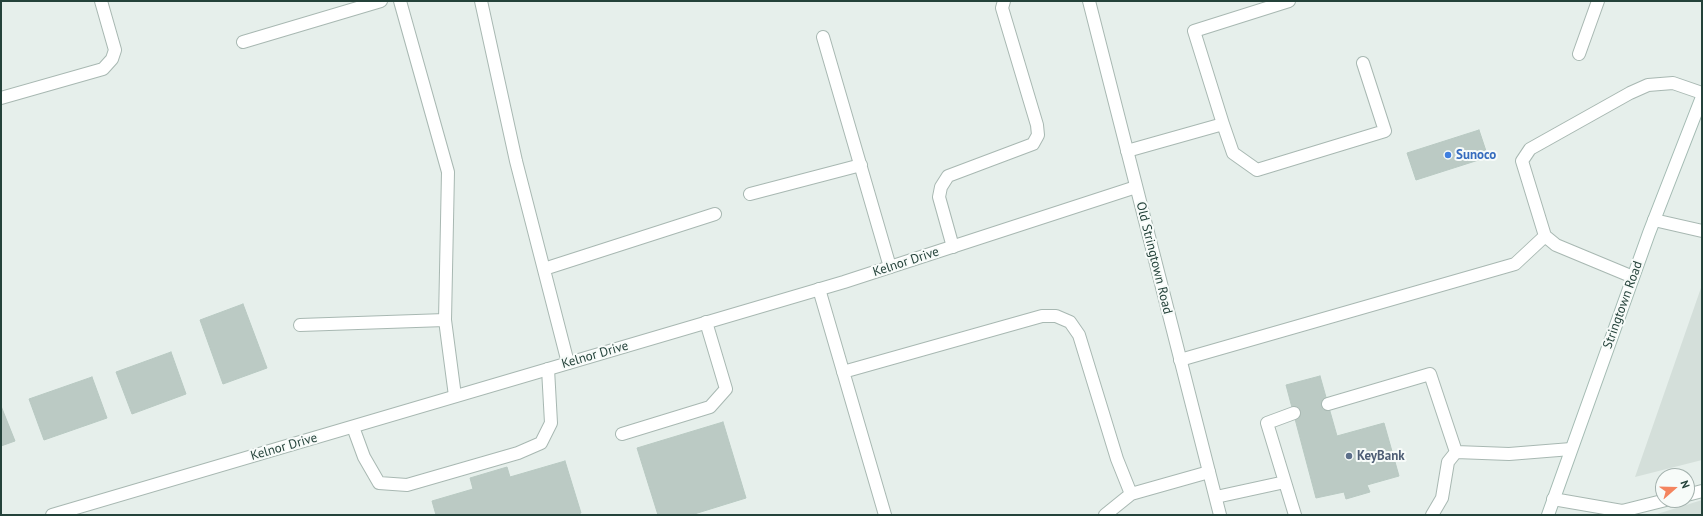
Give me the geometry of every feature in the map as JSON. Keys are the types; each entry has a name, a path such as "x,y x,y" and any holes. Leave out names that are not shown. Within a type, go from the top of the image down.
{"street":[{"path":"1,98 103,69 112,59 115,50 101,1"},
{"path":"243,42 381,1"},
{"path":"400,1 448,172 445,320 455,396"},
{"path":"481,1 516,161 568,363"},
{"path":"953,247 939,197 940,187 948,176 1033,144 1038,135 1038,125 1002,8 1004,1"},
{"name":"Old Stringtown Road","path":"1089,1 1220,515"},
{"path":"1289,1 1194,31 1233,153 1257,170 1385,131 1363,63"},
{"path":"1579,54 1598,1"},
{"path":"823,37 890,266"},
{"path":"1633,277 1556,245 1545,236 1522,161 1530,149 1630,93 1648,85 1673,83 1702,93"},
{"name":"Stringtown Road","path":"1548,515 1654,220 1702,97"},
{"path":"1126,151 1223,124"},
{"path":"750,194 860,165"},
{"name":"Kelnor Drive","path":"52,515 819,289 1136,187"},
{"path":"544,269 715,214"},
{"path":"1654,220 1702,230"},
{"path":"1180,360 1514,264 1545,236"},
{"path":"819,289 885,515"},
{"path":"843,372 1042,316 1056,316 1070,322 1079,335 1118,459 1131,494"},
{"path":"300,325 445,320"},
{"path":"622,434 710,407 726,389 706,322"},
{"path":"353,427 364,458 379,483 407,485 510,455 541,442 551,422 548,369"},
{"path":"1328,404 1430,374 1456,452"},
{"path":"1294,413 1267,423 1295,515"},
{"path":"1456,452 1508,454 1571,449"},
{"path":"1432,515 1442,498 1448,462 1456,452"},
{"path":"1105,515 1131,494 1209,472"},
{"path":"1216,497 1285,482"},
{"path":"1553,499 1622,511 1655,503"}],"shaded area":[{"path":"1702,285 1702,460 1670,468 1655,468 1655,472 1635,477"},
{"path":"1702,500 1702,515 1654,515 1676,508 1695,508 1695,502"}],"building":[{"name":"Sunoco","path":"1479,130 1488,157 1416,180 1407,153"},
{"path":"243,304 267,368 223,384 200,320"},
{"path":"171,352 186,394 132,414 116,372"},
{"name":"KeyBank","path":"1320,376 1337,436 1384,423 1399,476 1367,485 1370,492 1346,499 1344,492 1316,498 1286,385"},
{"path":"92,377 107,418 44,440 29,399"},
{"path":"1,406 15,441 1,446"},
{"path":"723,422 746,498 691,515 658,515 637,448"},
{"path":"565,461 581,513 575,515 436,515 432,501 473,489 470,478 507,467 510,477"}],"place":[{"name":"Sunoco","path":"1448,155"},
{"name":"KeyBank","path":"1349,456"}]}
